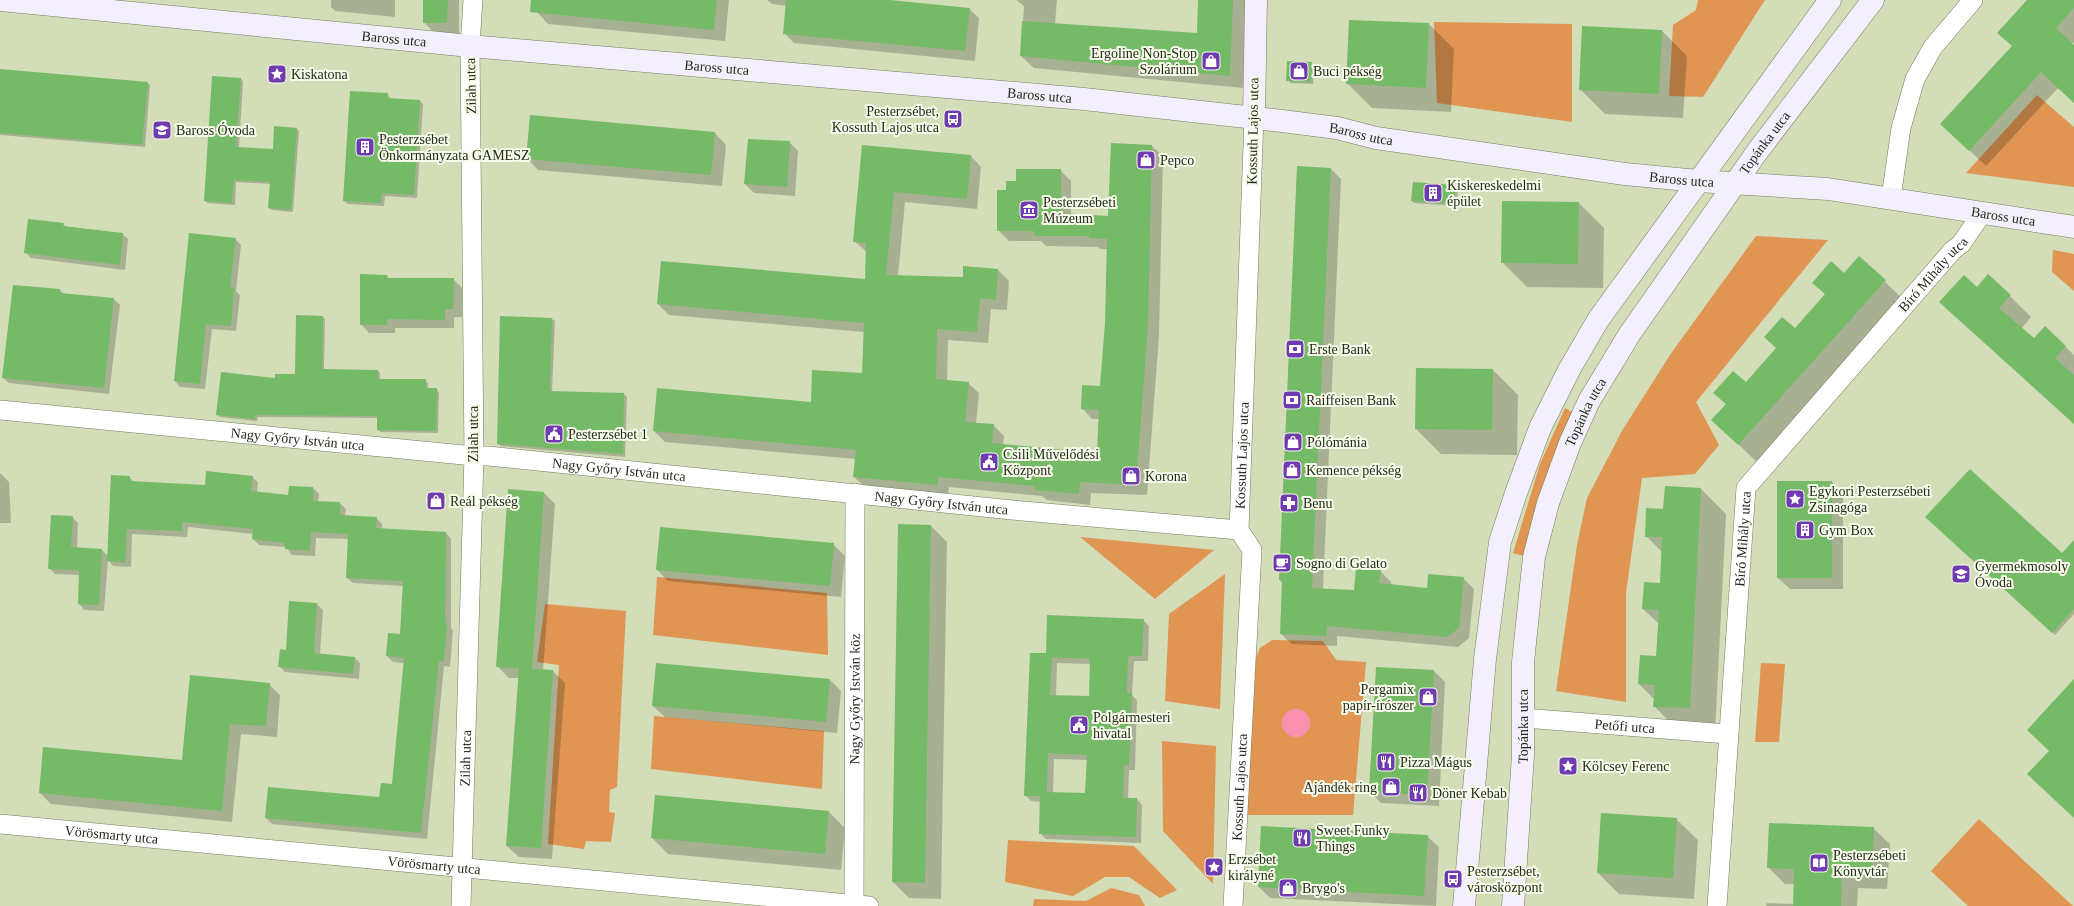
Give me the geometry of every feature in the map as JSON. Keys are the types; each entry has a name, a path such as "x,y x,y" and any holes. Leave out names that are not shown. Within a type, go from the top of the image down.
{"street":[{"name":"Baross utca","path":"0,0 470,46 1076,98 1254,117 1337,128 1376,138 1625,174 1698,181 1736,182 1828,189 2074,227"},
{"name":"Zilah utca","path":"461,906 474,456 470,46 473,0"},
{"name":"Kossuth Lajos utca","path":"1233,906 1252,550 1239,530 1254,117 1256,0"},
{"path":"1464,906 1485,660 1500,542 1540,428 1576,358 1598,320 1830,0"},
{"name":"Topánka utca","path":"1513,906 1523,755 1523,662 1534,557 1548,503 1570,443 1589,401 1629,335 1736,182 1873,0"},
{"path":"1891,198 1901,128 1915,79 1933,47 1973,0"},
{"name":"Bíró Mihály utca","path":"1717,906 1746,488 1953,250 1960,244 1983,212"},
{"name":"Nagy Győry István utca","path":"0,410 474,456 488,456 1012,510 1239,530"},
{"name":"Nagy Győry István köz","path":"855,493 861,905"},
{"name":"Petőfi utca","path":"1523,718 1728,734"},
{"name":"Vörösmarty utca","path":"0,824 861,905"}],"shaded area":[{"path":"1698,0 1765,0 1703,97 1669,96 1673,25 1696,10"},
{"path":"1434,22 1572,24 1572,122 1437,103"},
{"path":"2037,95 2074,127 2074,187 1966,173"},
{"path":"1756,236 1828,240 1696,402 1719,445 1695,474 1642,478 1626,593 1626,702 1556,691 1577,545 1587,498 1623,429 1672,352"},
{"path":"2053,250 2074,254 2074,291 2052,272"},
{"path":"1565,408 1572,412 1549,468 1524,556 1513,553 1540,464"},
{"path":"1080,537 1214,550 1155,599"},
{"path":"1225,574 1220,709 1165,701 1169,614"},
{"path":"657,577 827,593 828,655 653,635"},
{"path":"545,604 626,611 617,787 610,790 609,812 615,813 611,842 586,841 584,849 548,844 559,665 537,662"},
{"path":"1272,640 1323,641 1336,660 1366,662 1353,815 1242,815 1254,662 1260,648"},
{"path":"1761,663 1785,664 1779,742 1755,742"},
{"path":"1296,709 1306,713 1310,723 1306,733 1296,737 1286,733 1282,723 1286,713"},
{"path":"654,716 824,731 822,789 651,769"},
{"path":"1162,741 1216,746 1213,884 1163,831"},
{"path":"1979,819 2073,906 1968,906 1931,871"},
{"path":"1008,840 1134,846 1177,890 1160,898 1129,877 1105,877 1073,896 1005,882"},
{"path":"1111,888 1139,895 1145,906 1033,906 1034,899 1086,901"}],"building":[{"path":"423,0 448,0 447,23 423,23"},
{"path":"531,0 717,0 714,30 530,12"},
{"path":"786,0 890,0 970,8 965,51 783,34"},
{"path":"1198,0 1233,0 1230,76 1020,56 1022,21 1197,33"},
{"path":"2027,0 2074,0 2074,8 2056,28 2074,45 2074,103 2041,72 1969,151 1940,124 2012,46 1997,33"},
{"path":"1349,20 1429,23 1426,88 1346,84"},
{"path":"1582,26 1662,30 1659,94 1579,90"},
{"name":"Buci pékség","path":"1287,61 1312,62 1311,82 1286,81"},
{"path":"0,69 148,82 142,145 0,133"},
{"path":"212,76 241,78 236,147 273,149 274,126 297,128 291,210 268,208 270,182 234,180 232,203 204,201"},
{"path":"350,91 388,93 387,98 420,100 414,195 382,193 381,203 343,201"},
{"path":"530,115 715,132 711,175 526,159"},
{"path":"748,139 790,141 787,187 744,184"},
{"path":"1111,143 1152,145 1148,325 1136,485 1080,482 1079,494 1035,490 1035,486 938,477 938,485 853,477 856,450 653,431 657,388 811,402 812,370 862,373 864,323 657,304 661,261 865,279 866,243 853,242 862,145 971,155 967,199 894,192 886,275 963,277 963,266 998,269 996,300 980,298 977,332 937,329 936,379 969,382 965,422 994,424 992,443 1097,453 1099,410 1081,409 1082,385 1100,386 1105,323 1107,239 1089,238 1089,236 1034,236 1034,231 997,231 997,190 1006,190 1006,181 1016,181 1016,169 1061,169 1061,213 1108,216"},
{"path":"1297,166 1331,168 1312,588 1354,590 1356,568 1381,570 1379,583 1427,588 1428,574 1464,577 1459,628 1447,637 1327,626 1327,636 1280,634 1282,581 1279,580"},
{"name":"Kiskereskedelmi épület","path":"1413,182 1456,185 1454,204 1411,201"},
{"path":"1502,201 1579,202 1578,264 1501,263"},
{"path":"28,219 64,223 63,226 123,233 120,265 24,253"},
{"path":"189,233 236,238 230,287 234,288 231,326 206,324 200,384 174,381"},
{"path":"1859,256 1886,280 1738,445 1711,420 1726,404 1713,393 1733,371 1746,382 1776,348 1764,337 1782,317 1795,328 1825,294 1812,283 1831,261 1844,273"},
{"path":"360,274 387,275 387,278 454,278 453,309 445,309 445,320 387,319 387,325 360,325"},
{"path":"1988,274 2011,295 1999,308 2034,338 2045,326 2066,346 2055,358 2074,375 2074,424 1939,302 1964,275 1977,287"},
{"path":"13,285 60,289 60,293 114,298 104,388 2,378"},
{"path":"296,315 323,316 322,369 378,370 378,379 426,379 426,388 437,388 436,431 377,430 377,416 255,415 255,419 216,415 221,372 275,378 275,374 295,374"},
{"path":"500,316 552,318 550,391 624,393 623,454 497,444"},
{"path":"1416,368 1493,369 1492,430 1415,429"},
{"path":"1970,469 2062,553 2074,540 2074,609 2052,633 1925,517"},
{"path":"206,471 253,476 251,491 288,495 289,486 313,487 313,501 340,502 340,515 377,517 376,528 446,532 445,623 447,623 444,661 439,661 421,833 265,818 268,787 379,797 381,783 392,784 404,658 386,656 388,633 400,634 403,581 346,578 348,534 311,532 310,551 285,549 285,543 252,539 253,529 182,522 182,531 127,529 125,562 107,561 111,475 130,476 130,481 205,485"},
{"name":"Gym Box","path":"1777,481 1832,481 1832,578 1777,578"},
{"path":"1665,486 1701,488 1690,708 1653,707 1655,685 1638,684 1640,655 1656,656 1659,610 1642,609 1644,582 1660,583 1662,537 1645,537 1646,508 1663,509"},
{"path":"508,489 544,492 532,669 496,667"},
{"path":"51,515 73,516 71,547 102,549 99,605 78,604 79,570 48,569"},
{"path":"898,524 931,525 925,883 892,882"},
{"path":"660,527 834,543 830,586 656,570"},
{"path":"289,601 317,603 314,653 355,657 353,674 278,667 280,649 286,650"},
{"name":"Polgármesteri hivatal","path":"1047,615 1144,619 1142,656 1128,656 1127,693 1132,693 1129,765 1124,765 1123,798 1137,798 1136,837 1039,834 1040,796 1024,796 1030,653 1046,653","holes":["1052,657 1090,659 1089,696 1050,695","1048,753 1087,755 1085,793 1047,792"]},
{"path":"656,663 830,679 826,722 652,706"},
{"path":"1376,667 1434,670 1427,795 1369,792"},
{"path":"519,668 553,670 541,848 506,846"},
{"path":"190,675 270,683 266,726 230,724 222,811 39,793 43,747 182,760"},
{"path":"2074,679 2074,818 2027,774 2049,751 2027,730"},
{"path":"655,795 829,811 825,854 651,838"},
{"path":"1601,813 1677,818 1673,878 1597,873"},
{"name":"Pesterzsébeti Könyvtár","path":"1769,823 1874,827 1872,873 1842,872 1841,906 1793,906 1794,869 1767,868"},
{"path":"1261,826 1428,835 1424,896 1258,887"}],"place":[{"name":"Ergoline Non-Stop Szolárium","path":"1211,61"},
{"name":"Buci pékség","path":"1299,71"},
{"name":"Kiskatona","path":"277,74"},
{"name":"Pesterzsébet, Kossuth Lajos utca","path":"953,119"},
{"name":"Baross Óvoda","path":"162,130"},
{"name":"Pesterzsébet Önkormányzata GAMESZ","path":"365,147"},
{"name":"Pepco","path":"1146,160"},
{"name":"Kiskereskedelmi épület","path":"1433,193"},
{"name":"Pesterzsébeti Múzeum","path":"1029,210"},
{"name":"Erste Bank","path":"1295,349"},
{"name":"Raiffeisen Bank","path":"1292,400"},
{"name":"Pesterzsébet 1","path":"554,434"},
{"name":"Pólómánia","path":"1293,442"},
{"name":"Csili Művelődési Központ","path":"989,462"},
{"name":"Kemence pékség","path":"1292,470"},
{"name":"Korona","path":"1131,476"},
{"name":"Egykori Pesterzsébeti Zsinagóga","path":"1795,499"},
{"name":"Reál pékség","path":"436,501"},
{"name":"Benu","path":"1289,503"},
{"name":"Gym Box","path":"1805,530"},
{"name":"Sogno di Gelato","path":"1282,563"},
{"name":"Gyermekmosoly Óvoda","path":"1961,574"},
{"name":"Pergamix papír-írószer","path":"1428,697"},
{"name":"Polgármesteri hivatal","path":"1079,725"},
{"name":"Pizza Mágus","path":"1386,762"},
{"name":"Kölcsey Ferenc","path":"1568,766"},
{"name":"Ajándék ring","path":"1391,787"},
{"name":"Döner Kebab","path":"1418,793"},
{"name":"Sweet Funky Things","path":"1302,838"},
{"name":"Pesterzsébeti Könyvtár","path":"1819,863"},
{"name":"Erzsébet királyné","path":"1214,867"},
{"name":"Pesterzsébet, városközpont","path":"1453,879"},
{"name":"Brygo's","path":"1288,888"}]}
